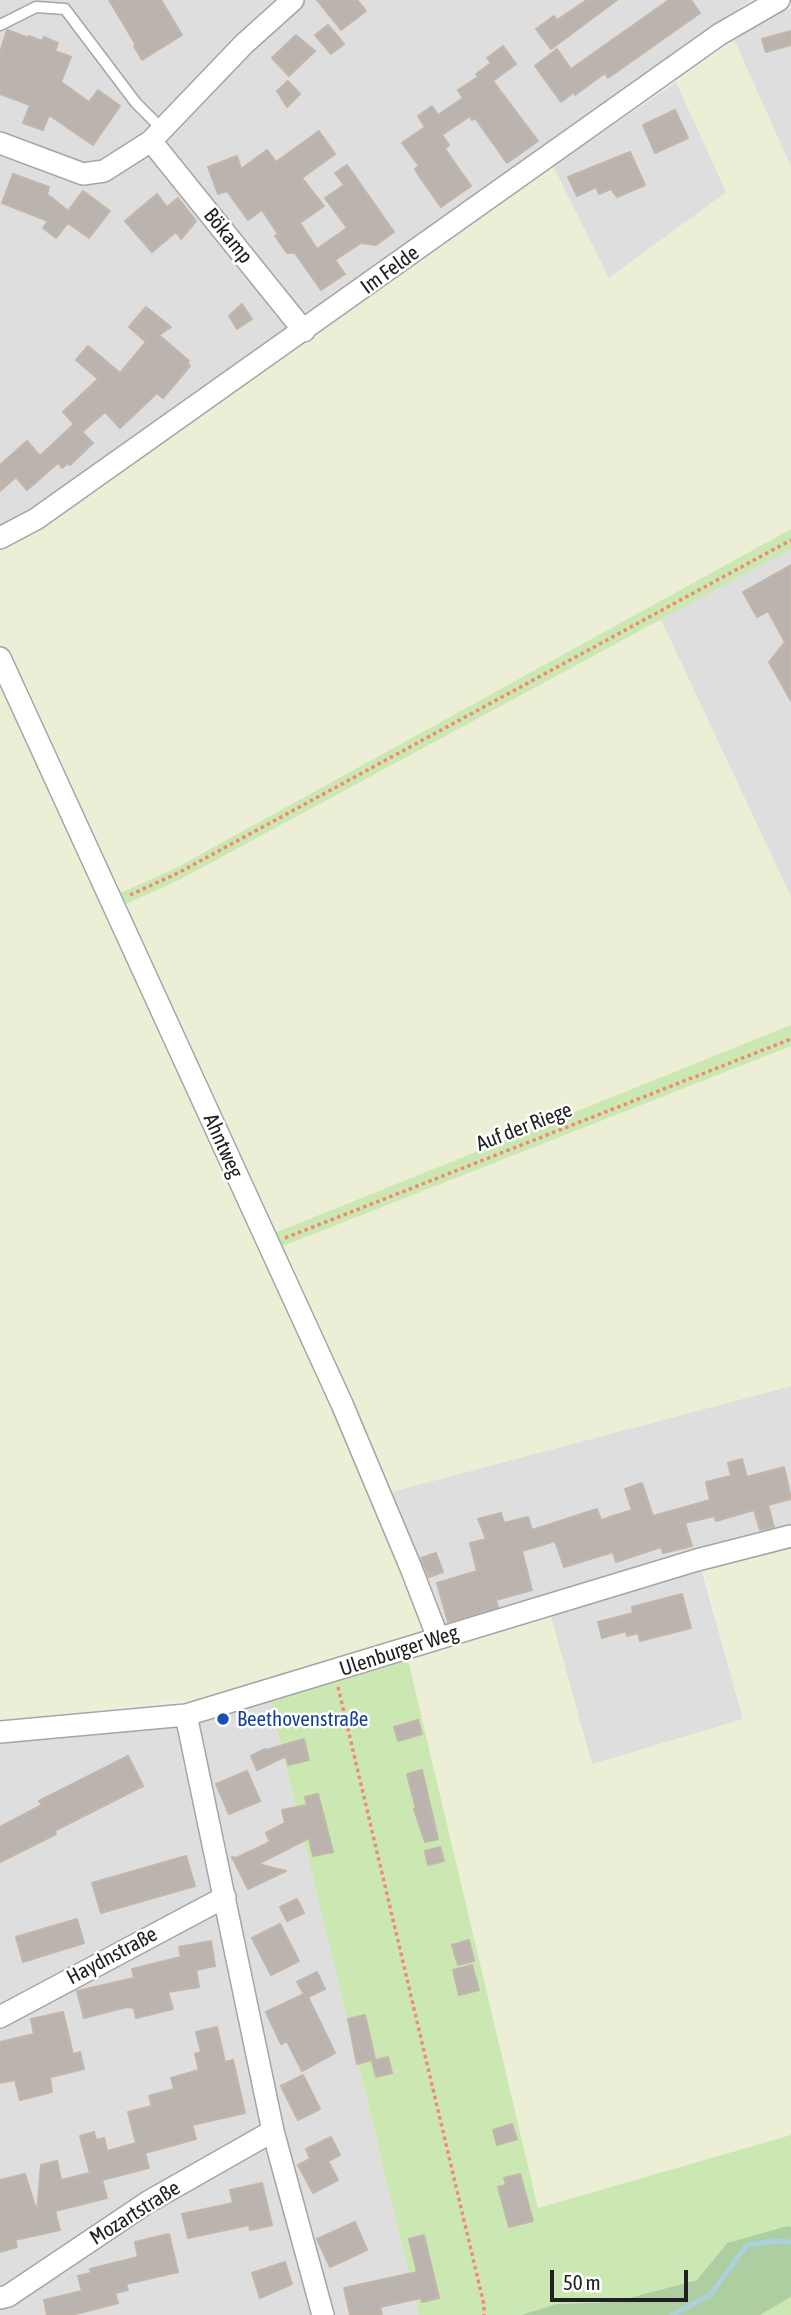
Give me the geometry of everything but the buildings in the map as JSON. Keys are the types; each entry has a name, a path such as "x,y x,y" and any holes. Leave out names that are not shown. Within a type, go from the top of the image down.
{"street":[{"path":"0,143 83,174 104,171 156,135 244,44 293,0"},
{"name":"Im Felde","path":"0,538 36,519 720,34 779,0"},
{"name":"Bökamp","path":"156,135 304,331"},
{"name":"Ahntweg","path":"0,658 342,1404 438,1638"},
{"name":"Ulenburger Weg","path":"0,1732 186,1715 697,1560 791,1536"},
{"path":"186,1715 273,2131 323,2315"},
{"name":"Haydnstraße","path":"0,2017 225,1897"},
{"name":"Mozartstraße","path":"0,2298 8,2296 148,2202 273,2131"}],"lane":[{"path":"0,24 36,7 65,9 136,103 156,135"}],"path":[{"path":"112,903 178,873 791,540"},
{"name":"Auf der Riege","path":"268,1245 791,1039"},
{"path":"335,1671 484,2305 484,2315"}],"shaded area":[{"path":"0,0 751,0 284,335 32,512 0,528"},
{"path":"791,8 791,167 734,40 767,18"},
{"path":"676,82 727,192 609,279 553,166"},
{"path":"791,549 791,897 660,618"},
{"path":"791,1386 791,1528 697,1554 743,1719 592,1765 551,1617 541,1599 423,1635 375,1496"},
{"path":"270,1701 419,2315 0,2315 0,1738 193,1718"}],"green space":[{"path":"734,40 791,167 791,529 174,869 118,894 123,906 179,880 660,618 791,897 791,1025 267,1236 273,1250 791,1046 791,1386 376,1496 425,1624 423,1635 200,1698 0,1722 0,547 43,525 553,166 609,278 726,192 676,82"},
{"path":"791,529 791,549 179,880 122,906 118,894 174,869"},
{"path":"791,1025 791,1046 273,1250 267,1236"},
{"path":"791,1547 791,2135 538,2208 408,1660 551,1617 592,1764 743,1719 703,1570"},
{"path":"408,1660 538,2208 791,2135 791,2227 727,2243 697,2280 614,2302 556,2304 521,2315 419,2315 270,1701"},
{"path":"791,2227 791,2297 760,2315 521,2315 556,2304 614,2302 697,2280 727,2243"},
{"path":"791,2297 791,2315 760,2315"}],"waterway":[{"path":"672,2315 710,2295 747,2245 791,2242"}],"place":[{"name":"Beethovenstraße","path":"223,1719"}]}
